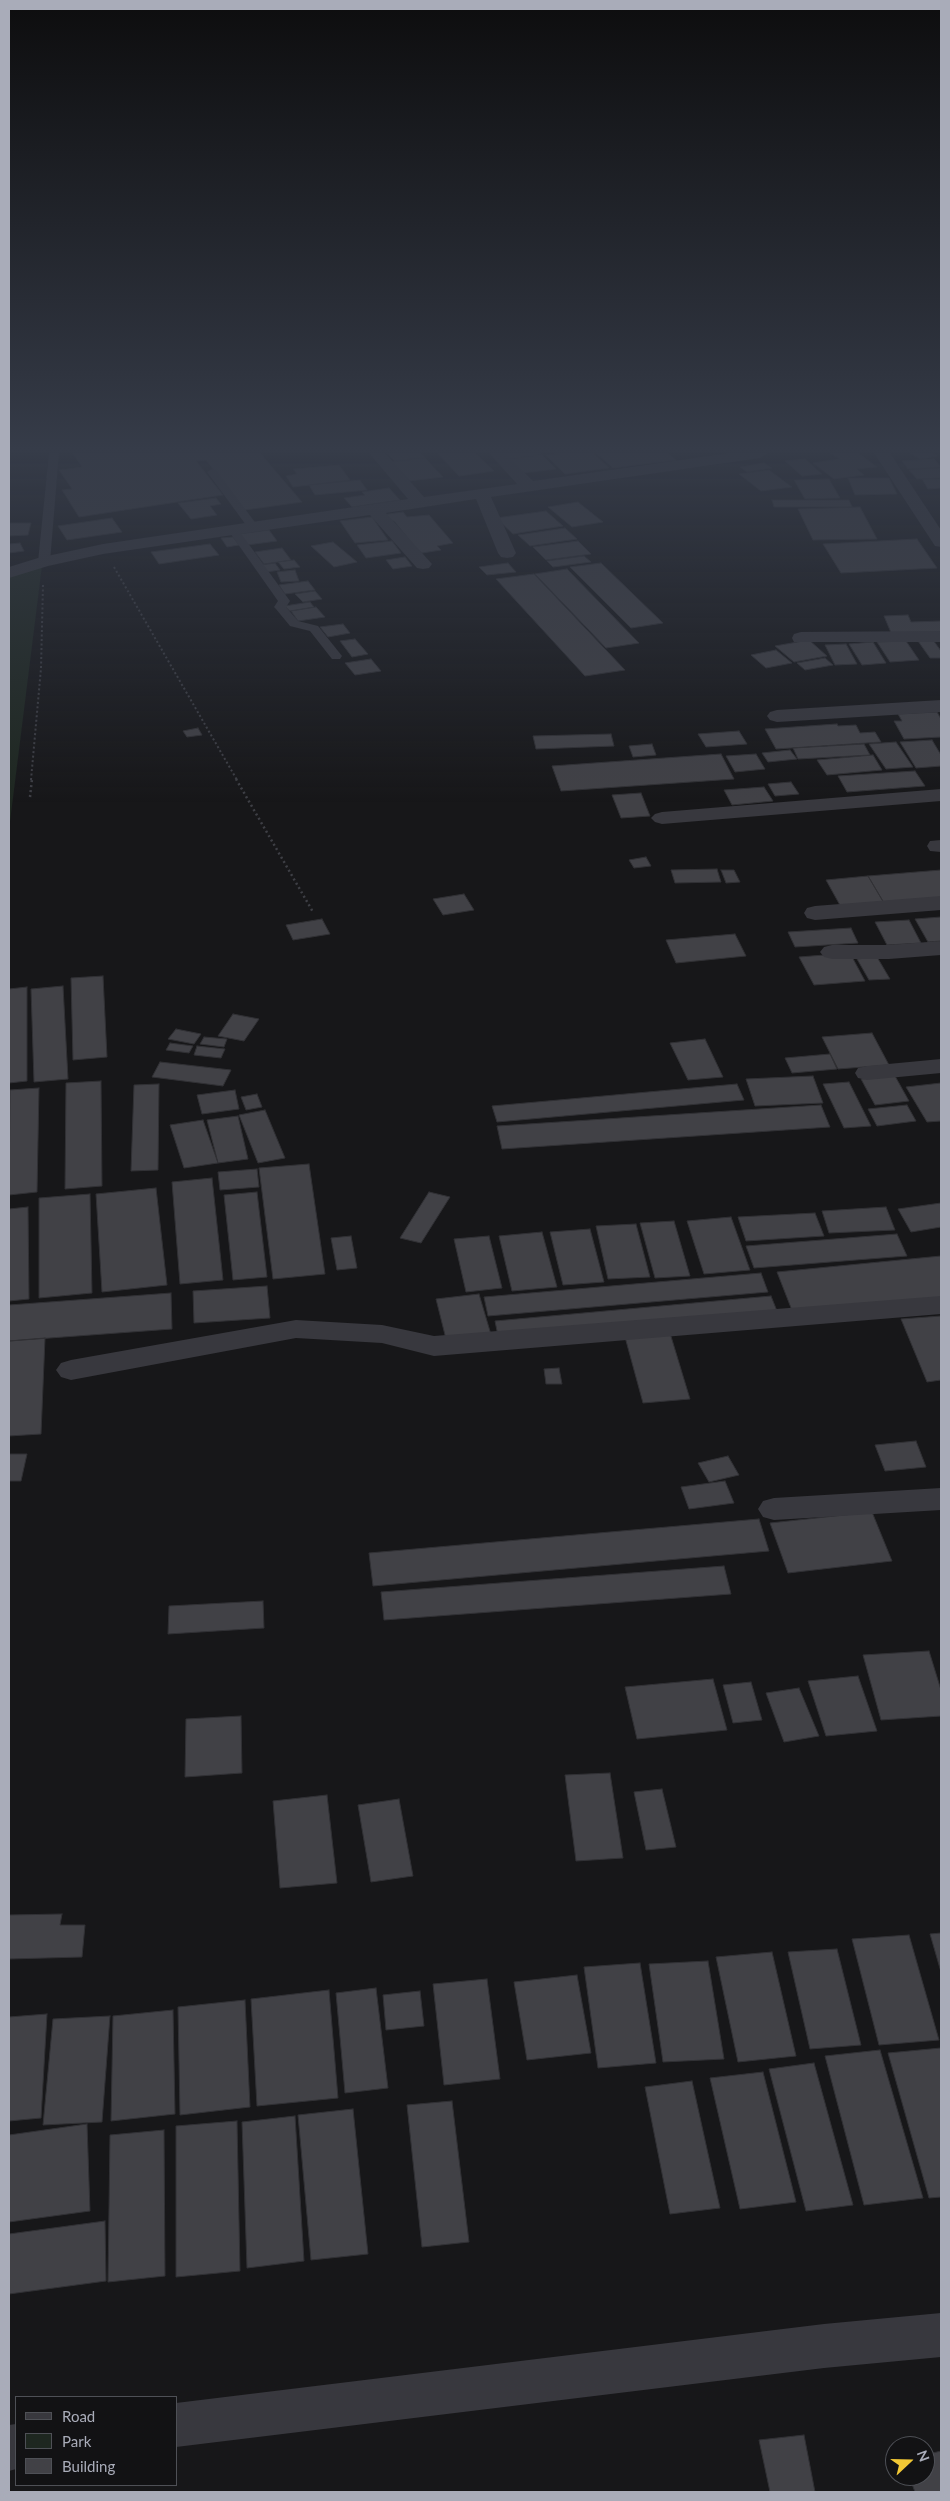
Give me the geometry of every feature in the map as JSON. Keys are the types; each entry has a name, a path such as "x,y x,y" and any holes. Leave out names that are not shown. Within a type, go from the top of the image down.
{"street":[{"path":"801,638 941,638"},
{"path":"777,716 941,706"},
{"path":"662,818 941,795"},
{"path":"815,913 941,904"},
{"path":"832,952 890,952 941,948"},
{"path":"867,1073 941,1066"},
{"path":"71,1370 296,1330 382,1334 434,1346 941,1305"},
{"path":"774,1509 941,1500"},
{"path":"178,2425 815,2347 941,2335"}],"lane":[{"path":"261,570 284,601 280,607 294,624 314,628 336,656"}],"path":[{"path":"30,797 41,668 44,570"},
{"path":"114,570 313,912"}],"green space":[{"path":"27,570 42,570 9,830 9,574"}],"building":[{"path":"264,570 280,570 266,572"},
{"path":"295,570 299,581 281,582 277,572"},
{"path":"482,570 514,570 516,572 487,575"},
{"path":"568,570 639,643 606,648 535,574"},
{"path":"573,570 608,570 663,623 631,628"},
{"path":"839,570 904,570 841,573"},
{"path":"534,574 625,670 585,676 496,579"},
{"path":"308,581 315,590 285,594 279,585"},
{"path":"315,591 322,599 303,602 295,594"},
{"path":"310,602 314,607 290,611 285,606"},
{"path":"316,607 325,617 298,621 291,611"},
{"path":"908,615 911,622 941,621 941,634 892,635 884,616"},
{"path":"343,624 350,633 328,637 320,627"},
{"path":"355,639 368,654 352,657 340,641"},
{"path":"809,640 827,656 794,662 775,646"},
{"path":"933,640 941,651 941,658 930,658 918,641"},
{"path":"906,641 919,660 890,662 877,642"},
{"path":"873,642 886,663 862,665 849,644"},
{"path":"846,644 857,664 835,665 825,645"},
{"path":"776,650 792,663 766,668 751,655"},
{"path":"825,658 833,665 805,670 797,663"},
{"path":"371,659 381,671 355,675 345,663"},
{"path":"937,712 941,719 941,737 904,739 894,721 902,721 898,714"},
{"path":"837,724 838,726 856,725 860,733 875,732 881,742 776,749 765,729"},
{"path":"198,728 202,735 187,737 183,731"},
{"path":"739,731 747,744 706,747 698,734"},
{"path":"611,734 614,746 536,749 533,736"},
{"path":"932,740 941,755 941,766 916,768 900,742"},
{"path":"896,742 913,767 886,769 869,744"},
{"path":"652,744 656,755 633,757 629,746"},
{"path":"864,744 870,755 798,759 793,748"},
{"path":"790,750 797,759 768,762 762,753"},
{"path":"721,754 734,779 561,791 552,766"},
{"path":"756,754 765,769 735,772 726,756"},
{"path":"873,755 882,770 827,775 817,760"},
{"path":"915,771 925,786 847,792 838,776"},
{"path":"791,782 799,794 775,796 768,784"},
{"path":"764,787 773,801 732,805 724,790"},
{"path":"641,793 650,816 621,818 612,795"},
{"path":"646,857 651,866 634,868 629,860"},
{"path":"717,869 721,882 675,883 671,870"},
{"path":"721,870 734,870 740,882 726,883"},
{"path":"941,870 941,898 884,903 868,876"},
{"path":"868,876 884,903 841,907 826,880"},
{"path":"464,894 474,910 443,915 433,899"},
{"path":"941,917 941,941 928,942 915,919"},
{"path":"322,919 330,934 293,940 286,925"},
{"path":"909,920 921,943 887,945 875,922"},
{"path":"851,928 858,943 795,947 788,932"},
{"path":"735,934 746,956 676,963 666,940"},
{"path":"850,953 865,981 814,985 799,957"},
{"path":"877,957 890,979 869,980 857,959"},
{"path":"103,976 107,1057 73,1060 71,978"},
{"path":"63,986 68,1079 34,1082 31,989"},
{"path":"27,987 27,1081 9,1083 9,989"},
{"path":"233,1014 259,1019 244,1041 218,1036"},
{"path":"176,1029 201,1034 194,1044 168,1039"},
{"path":"872,1033 889,1065 838,1069 822,1037"},
{"path":"204,1037 227,1039 224,1047 200,1044"},
{"path":"705,1039 723,1077 688,1080 670,1043"},
{"path":"170,1043 193,1046 189,1053 166,1050"},
{"path":"197,1046 225,1049 221,1058 194,1055"},
{"path":"830,1054 837,1069 792,1073 785,1058"},
{"path":"160,1062 231,1070 223,1086 152,1077"},
{"path":"813,1076 823,1103 755,1106 746,1079"},
{"path":"895,1076 909,1101 875,1105 861,1079"},
{"path":"101,1081 102,1186 65,1189 66,1083"},
{"path":"849,1082 871,1126 844,1128 823,1084"},
{"path":"941,1083 941,1121 927,1122 906,1087"},
{"path":"159,1084 158,1170 131,1171 134,1085"},
{"path":"737,1084 744,1100 497,1122 492,1106"},
{"path":"39,1088 37,1192 9,1195 10,1090"},
{"path":"235,1090 239,1109 202,1114 197,1095"},
{"path":"257,1094 262,1107 246,1110 241,1097"},
{"path":"821,1105 830,1127 502,1149 497,1126"},
{"path":"907,1105 916,1121 877,1126 868,1109"},
{"path":"265,1110 285,1158 258,1163 239,1115"},
{"path":"238,1116 248,1159 218,1163 207,1120"},
{"path":"203,1120 218,1163 184,1168 170,1125"},
{"path":"309,1164 325,1274 273,1279 259,1168"},
{"path":"257,1169 259,1187 220,1190 218,1172"},
{"path":"212,1178 223,1280 180,1284 172,1182"},
{"path":"156,1188 167,1285 102,1292 96,1194"},
{"path":"257,1192 267,1277 233,1280 224,1195"},
{"path":"429,1192 450,1197 421,1243 400,1238"},
{"path":"90,1194 92,1293 39,1298 39,1198"},
{"path":"941,1203 941,1227 911,1232 898,1209"},
{"path":"28,1207 29,1299 9,1301 9,1209"},
{"path":"886,1207 895,1230 829,1233 822,1211"},
{"path":"815,1213 824,1236 746,1241 738,1217"},
{"path":"731,1217 750,1270 704,1274 687,1221"},
{"path":"674,1221 690,1276 655,1278 640,1223"},
{"path":"636,1224 650,1277 608,1279 596,1226"},
{"path":"590,1229 604,1282 563,1285 550,1232"},
{"path":"542,1232 557,1287 512,1291 499,1236"},
{"path":"897,1234 907,1256 754,1268 746,1246"},
{"path":"351,1236 357,1268 337,1270 331,1238"},
{"path":"489,1236 502,1288 466,1292 454,1239"},
{"path":"941,1256 941,1298 793,1313 777,1272"},
{"path":"761,1273 768,1292 488,1316 484,1297"},
{"path":"267,1286 270,1318 194,1323 193,1291"},
{"path":"171,1293 172,1329 9,1341 9,1305"},
{"path":"479,1294 492,1338 447,1343 436,1299"},
{"path":"771,1296 777,1311 498,1336 495,1321"},
{"path":"941,1316 941,1380 927,1382 901,1319"},
{"path":"670,1333 690,1399 643,1403 625,1337"},
{"path":"45,1338 41,1434 9,1436 9,1341"},
{"path":"559,1368 562,1384 546,1384 544,1369"},
{"path":"916,1441 926,1467 885,1471 875,1445"},
{"path":"9,1454 27,1454 21,1481 9,1481"},
{"path":"728,1456 739,1475 709,1482 698,1463"},
{"path":"725,1481 734,1503 689,1509 681,1487"},
{"path":"872,1512 892,1561 788,1573 770,1523"},
{"path":"759,1519 769,1551 373,1586 369,1553"},
{"path":"724,1566 731,1594 384,1620 381,1592"},
{"path":"263,1601 264,1628 168,1634 169,1606"},
{"path":"929,1651 941,1690 941,1716 881,1720 863,1655"},
{"path":"858,1676 877,1731 826,1736 808,1681"},
{"path":"713,1679 727,1730 637,1739 625,1687"},
{"path":"751,1682 762,1720 733,1723 723,1685"},
{"path":"799,1688 819,1736 784,1742 766,1693"},
{"path":"241,1716 242,1773 185,1777 186,1719"},
{"path":"610,1773 623,1858 576,1861 565,1775"},
{"path":"662,1789 676,1847 646,1850 634,1792"},
{"path":"327,1795 337,1883 280,1888 273,1801"},
{"path":"399,1799 413,1876 371,1882 358,1805"},
{"path":"62,1914 60,1925 85,1925 82,1957 9,1959 9,1915"},
{"path":"941,1933 941,1972 930,1934"},
{"path":"909,1935 939,2040 879,2045 852,1939"},
{"path":"837,1949 861,2045 810,2049 788,1952"},
{"path":"772,1952 796,2056 738,2062 716,1957"},
{"path":"708,1961 724,2059 663,2062 649,1964"},
{"path":"640,1963 656,2063 598,2068 584,1967"},
{"path":"577,1975 591,2053 527,2060 514,1982"},
{"path":"487,1979 500,2079 444,2085 433,1984"},
{"path":"376,1988 388,2088 345,2093 336,1993"},
{"path":"329,1990 338,2098 257,2106 251,1999"},
{"path":"420,1991 424,2026 386,2030 383,1995"},
{"path":"245,2000 250,2107 180,2115 178,2007"},
{"path":"173,2010 175,2114 111,2121 113,2016"},
{"path":"47,2014 41,2118 9,2121 9,2017"},
{"path":"110,2016 102,2122 43,2125 53,2019"},
{"path":"941,2048 941,2197 929,2198 888,2053"},
{"path":"880,2050 923,2198 864,2205 825,2056"},
{"path":"814,2063 853,2205 806,2211 769,2069"},
{"path":"763,2072 796,2202 740,2209 710,2078"},
{"path":"692,2081 720,2208 670,2214 645,2087"},
{"path":"452,2101 469,2242 422,2247 407,2105"},
{"path":"353,2109 368,2254 311,2260 298,2115"},
{"path":"295,2116 304,2261 247,2268 242,2122"},
{"path":"237,2121 240,2271 176,2277 176,2126"},
{"path":"87,2124 90,2211 9,2222 9,2135"},
{"path":"164,2130 165,2276 108,2282 110,2135"},
{"path":"105,2221 106,2281 9,2294 9,2234"},
{"path":"804,2435 815,2492 770,2492 759,2440"},
{"path":"941,2451 941,2492 915,2492 913,2486 935,2486 935,2452"}]}
